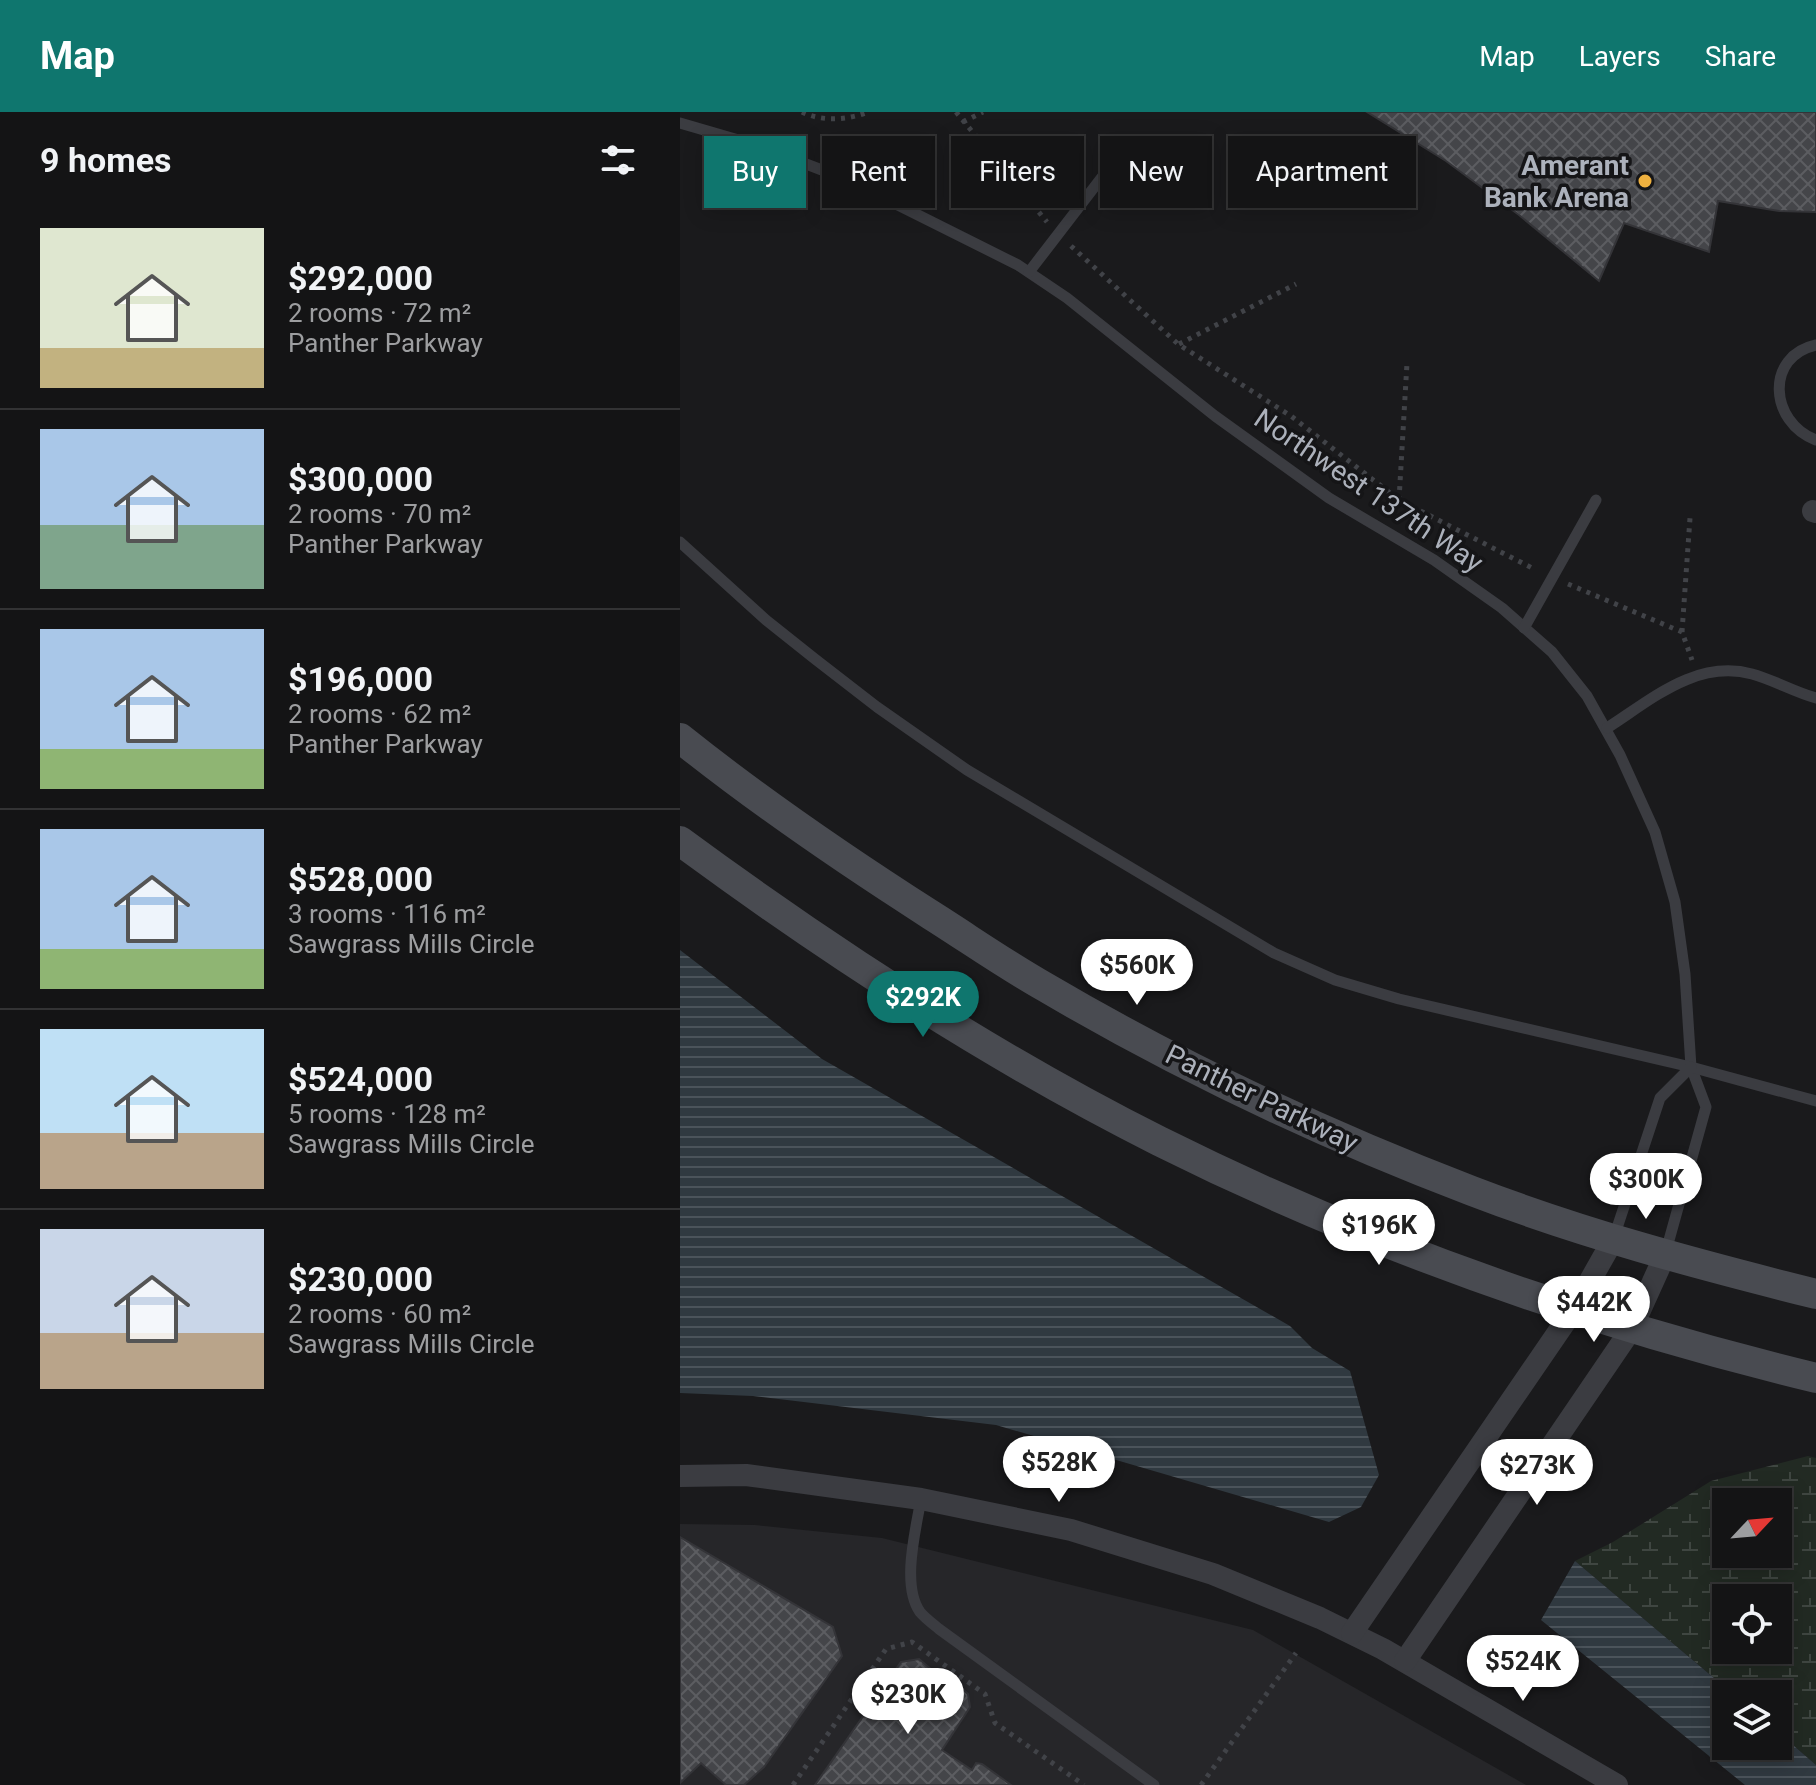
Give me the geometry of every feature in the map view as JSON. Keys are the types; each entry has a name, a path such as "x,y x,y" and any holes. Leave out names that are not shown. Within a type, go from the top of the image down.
{"main road":[{"name":"Panther Parkway","path":"680,738 735,782 873,878 1044,987 1169,1055 1305,1122 1475,1192 1613,1240 1816,1294"},
{"path":"680,841 806,933 886,985 998,1053 1159,1141 1299,1207 1452,1267 1632,1328 1724,1356 1816,1378"}],"street":[{"path":"1352,1633 1574,1309 1613,1240"},
{"path":"1405,1661 1632,1328 1665,1255"},
{"path":"680,1476 746,1475 921,1499 1071,1530 1213,1574 1352,1633 1617,1785"}],"lane":[{"name":"Northwest 137th Way","path":"680,123 759,146 848,180 1029,272 1147,359 1215,416 1329,498 1434,560 1502,608 1552,652 1587,696 1607,728 1655,832 1675,902 1685,974 1691,1067 1706,1107 1665,1255"},
{"path":"1029,272 1100,180"},
{"path":"1816,345 1794,356 1784,371 1779,388 1781,407 1790,423 1803,435 1816,440"},
{"path":"1524,628 1596,500"},
{"path":"680,542 766,620 815,659 967,770 1274,953 1335,980 1399,999 1691,1067 1816,1101"},
{"path":"1607,728 1696,674 1722,669 1752,674 1816,698"},
{"path":"1613,1240 1660,1098 1691,1067"},
{"path":"921,1499 912,1549 911,1591 920,1611 939,1629 1154,1785"}],"path":[{"path":"802,112 814,118 835,119 868,112"},
{"path":"956,112 1058,234 1178,344 1291,416 1399,500 1553,577 1682,632"},
{"path":"963,122 983,112"},
{"path":"1178,344 1296,284"},
{"path":"1399,500 1407,363"},
{"path":"1690,518 1682,632 1696,674"},
{"path":"793,1785 886,1649 912,1642 985,1694 995,1723 1084,1785"},
{"path":"1201,1785 1296,1653"}],"shaded area":[{"path":"680,950 822,1059 1290,1326 1312,1348 1350,1371 1379,1475 1361,1507 1329,1522 996,1425 753,1396 680,1393"},
{"path":"680,1524 755,1525 882,1538 1253,1630 1526,1785 680,1785"},
{"path":"1575,1561 1716,1680 1712,1680 1712,1758 1541,1620"},
{"path":"1792,1744 1816,1765 1816,1785 1745,1785 1714,1760 1792,1760"}],"green space":[{"path":"1808,1456 1816,1458 1816,1765 1792,1744 1792,1680 1716,1680 1575,1561 1613,1542 1711,1481"}],"building":[{"name":"Amerant Bank Arena","path":"1367,112 1816,112 1816,212 1779,211 1718,201 1709,252 1624,223 1599,281 1519,215 1416,142 1416,136 1406,136"},
{"path":"680,1537 833,1627 842,1656 764,1767 744,1785 726,1785 701,1763 680,1783"},
{"path":"919,1659 949,1684 957,1684 968,1694 970,1707 942,1750 972,1770 976,1763 982,1764 1011,1785 815,1785 901,1662"}],"place":[{"name":"Amerant Bank Arena","path":"1645,181"}]}
